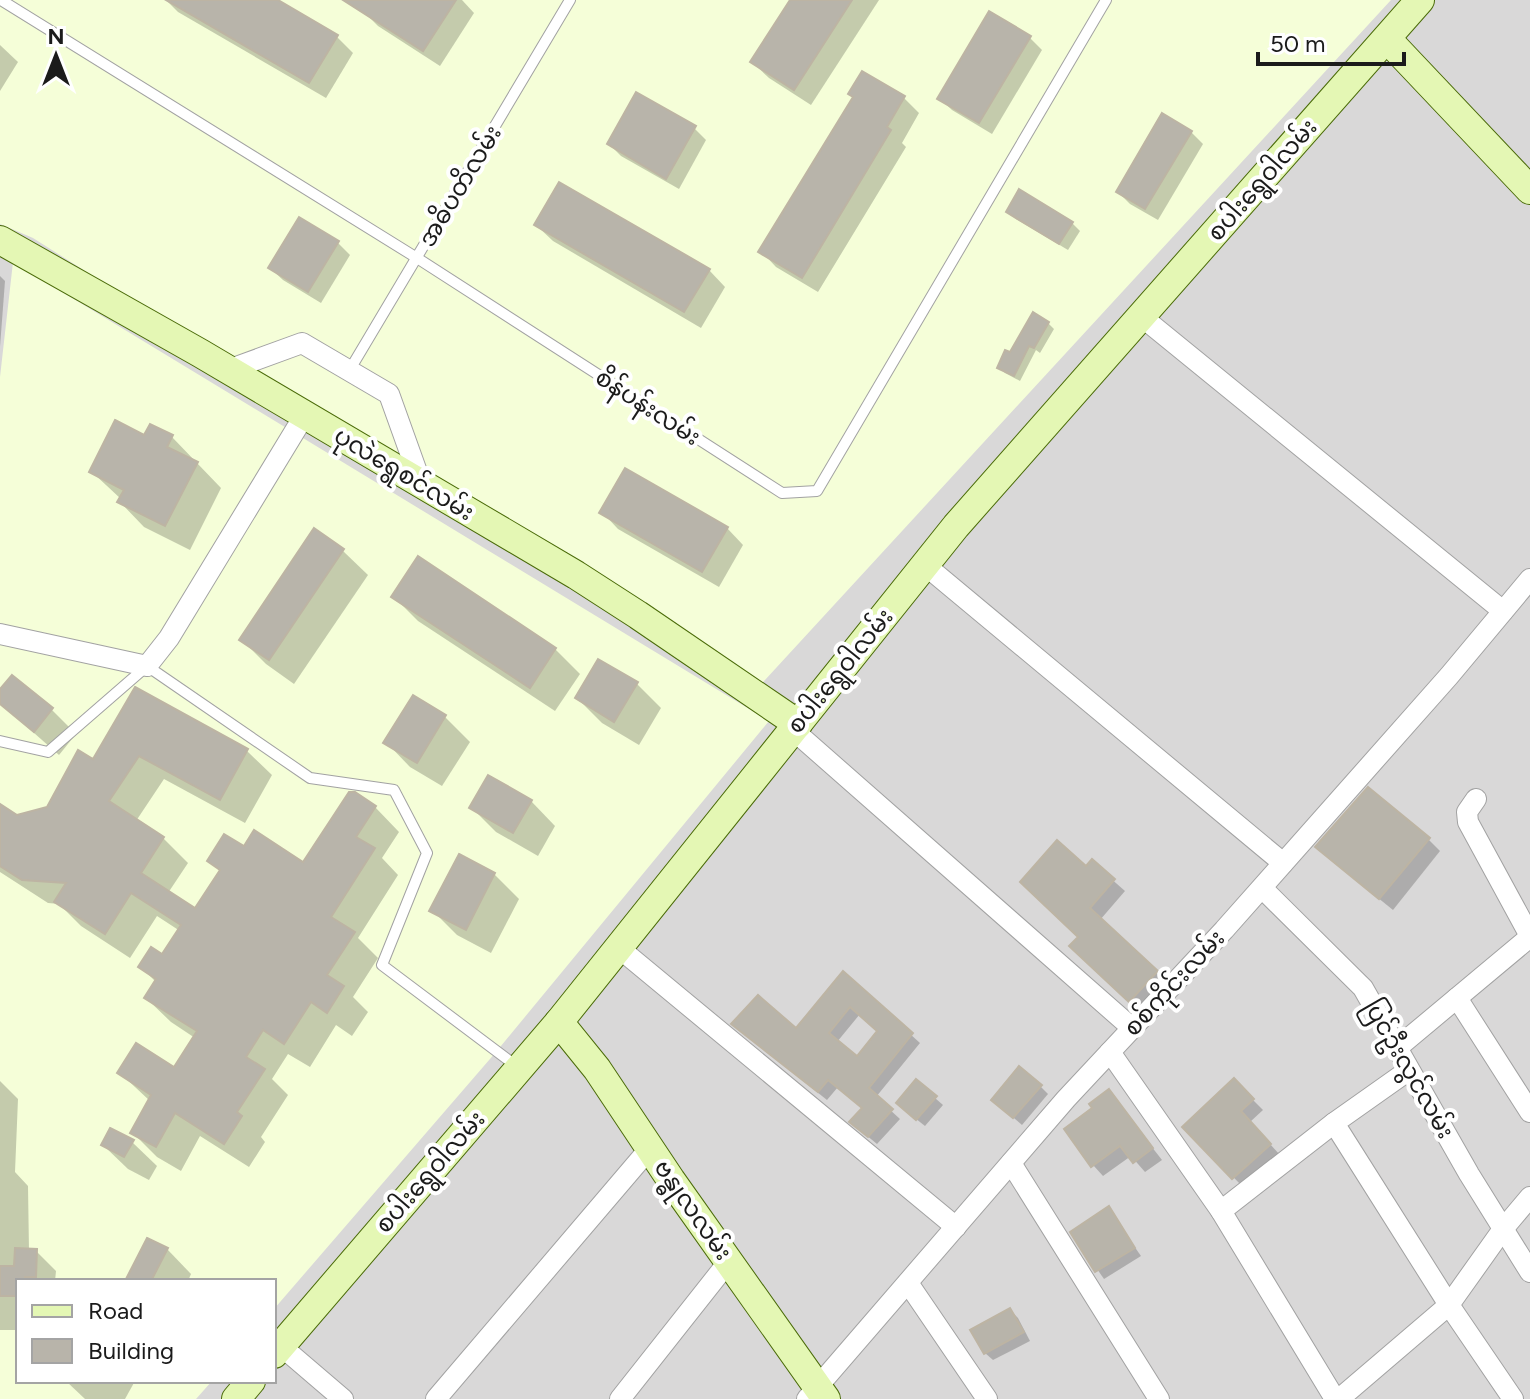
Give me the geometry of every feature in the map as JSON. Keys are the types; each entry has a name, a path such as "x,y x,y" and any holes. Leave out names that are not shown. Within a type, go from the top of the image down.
{"main road":[{"name":"စပါးရွေဝါလမ်း","path":"277,1350 559,1022 925,565 1420,0"},
{"path":"1387,39 1528,184"},
{"name":"ပုလဲရွေစင်လမ်း","path":"0,240 228,370 638,615 795,727"},
{"name":"ဗန္ဓုလလမ်း","path":"559,1022 597,1069 817,1395"},
{"path":"236,1399 249,1383"}],"street":[{"path":"1142,317 1503,611"},
{"path":"228,370 302,343 389,394 422,486"},
{"path":"0,634 147,666 169,638 304,416"},
{"path":"925,565 1283,863"},
{"name":"စစ်ကိုင်းလမ်း","path":"817,1395 1011,1163 1262,888 1530,579"},
{"path":"795,727 1132,1028"},
{"path":"1397,1048 1530,937 1468,822 1467,812 1476,799"},
{"name":"ပြင်ဦးလွင်လမ်း","path":"1262,888 1363,988 1530,1272"},
{"path":"619,948 956,1227"},
{"path":"1457,998 1530,1112"},
{"path":"1110,1052 1221,1211 1337,1399 1449,1305 1530,1197"},
{"path":"1221,1211 1334,1123 1409,1070"},
{"path":"1334,1123 1449,1305 1513,1399"},
{"path":"436,1399 650,1148"},
{"path":"1011,1163 1159,1399"},
{"path":"620,1399 729,1261"},
{"path":"908,1283 987,1399"},
{"path":"277,1350 343,1399"}],"lane":[{"name":"စိန်ပန်းလမ်း","path":"1,0 417,258 782,493 817,491 1106,0"},
{"name":"အဓိပတိလမ်း","path":"349,371 570,0"},
{"path":"0,741 48,752 147,666 310,778 394,790 427,853 382,965 519,1069"}],"shaded area":[{"path":"0,0 1530,0 1530,1399 0,1399"},
{"path":"0,0 1391,0 752,694 33,238 0,224"},
{"path":"13,262 769,721 496,1052 276,1307 276,1279 16,1279 16,1383 210,1383 196,1399 0,1399 0,377"}],"building":[{"path":"166,0 278,0 338,35 309,83"},
{"path":"343,0 456,0 423,51"},
{"path":"790,0 852,0 794,90 750,62"},
{"path":"989,11 1031,36 979,123 937,99"},
{"path":"862,71 905,96 887,127 891,130 802,278 758,252 853,97 848,94"},
{"path":"636,92 696,126 666,179 607,144"},
{"path":"1162,113 1192,131 1145,209 1116,192"},
{"path":"559,182 710,269 684,312 534,225"},
{"path":"1019,189 1073,222 1059,244 1006,212"},
{"path":"299,217 339,241 308,292 268,268"},
{"path":"1033,312 1049,322 1034,348 1029,346 1014,376 997,368 1005,350 1010,352"},
{"path":"115,420 144,435 150,424 173,435 167,447 198,462 165,526 117,502 124,490 89,472"},
{"path":"625,468 728,527 702,572 599,513"},
{"path":"314,528 344,549 269,660 239,640"},
{"path":"418,556 556,648 530,688 391,597"},
{"path":"598,659 638,682 614,722 575,698"},
{"path":"12,675 53,708 34,732 0,704 0,689"},
{"path":"135,687 248,749 220,800 139,756 109,801 164,837 141,873 195,908 220,870 207,861 224,834 244,846 254,830 303,862 349,792 355,792 376,806 356,837 375,848 331,917 355,932 327,975 344,986 327,1013 311,1002 284,1044 263,1030 246,1057 265,1069 237,1112 242,1116 224,1144 175,1113 156,1147 130,1133 151,1095 117,1073 136,1043 174,1067 197,1031 144,998 156,979 138,967 151,947 162,954 181,925 131,893 105,934 54,902 66,883 22,880 0,866 0,804 17,815 47,807 78,750 93,759"},
{"path":"413,695 446,715 417,763 383,743"},
{"path":"488,775 532,800 513,833 469,808"},
{"path":"1368,787 1430,838 1379,899 1315,847"},
{"path":"1057,840 1086,866 1092,859 1115,879 1090,908 1158,971 1129,1002 1069,946 1078,937 1020,882"},
{"path":"459,854 495,873 466,930 429,911"},
{"path":"843,971 913,1033 869,1088 893,1109 868,1137 849,1122 862,1108 828,1080 818,1092 731,1024 758,995 796,1028","holes":["850,1007 877,1031 857,1056 829,1033"]},
{"path":"1019,1066 1042,1085 1013,1118 991,1100"},
{"path":"1234,1078 1254,1099 1241,1111 1271,1144 1232,1179 1182,1127"},
{"path":"916,1079 937,1096 916,1120 896,1103"},
{"path":"1109,1089 1153,1148 1133,1163 1120,1146 1091,1167 1064,1129 1092,1108 1089,1104"},
{"path":"110,1128 134,1140 124,1157 101,1145"},
{"path":"1109,1206 1135,1248 1095,1272 1070,1232"},
{"path":"147,1238 168,1248 152,1279 126,1279"},
{"path":"15,1248 37,1249 36,1277 16,1279 16,1296 0,1296 0,1266 14,1266"},
{"path":"1010,1308 1024,1332 984,1354 970,1330"}]}
